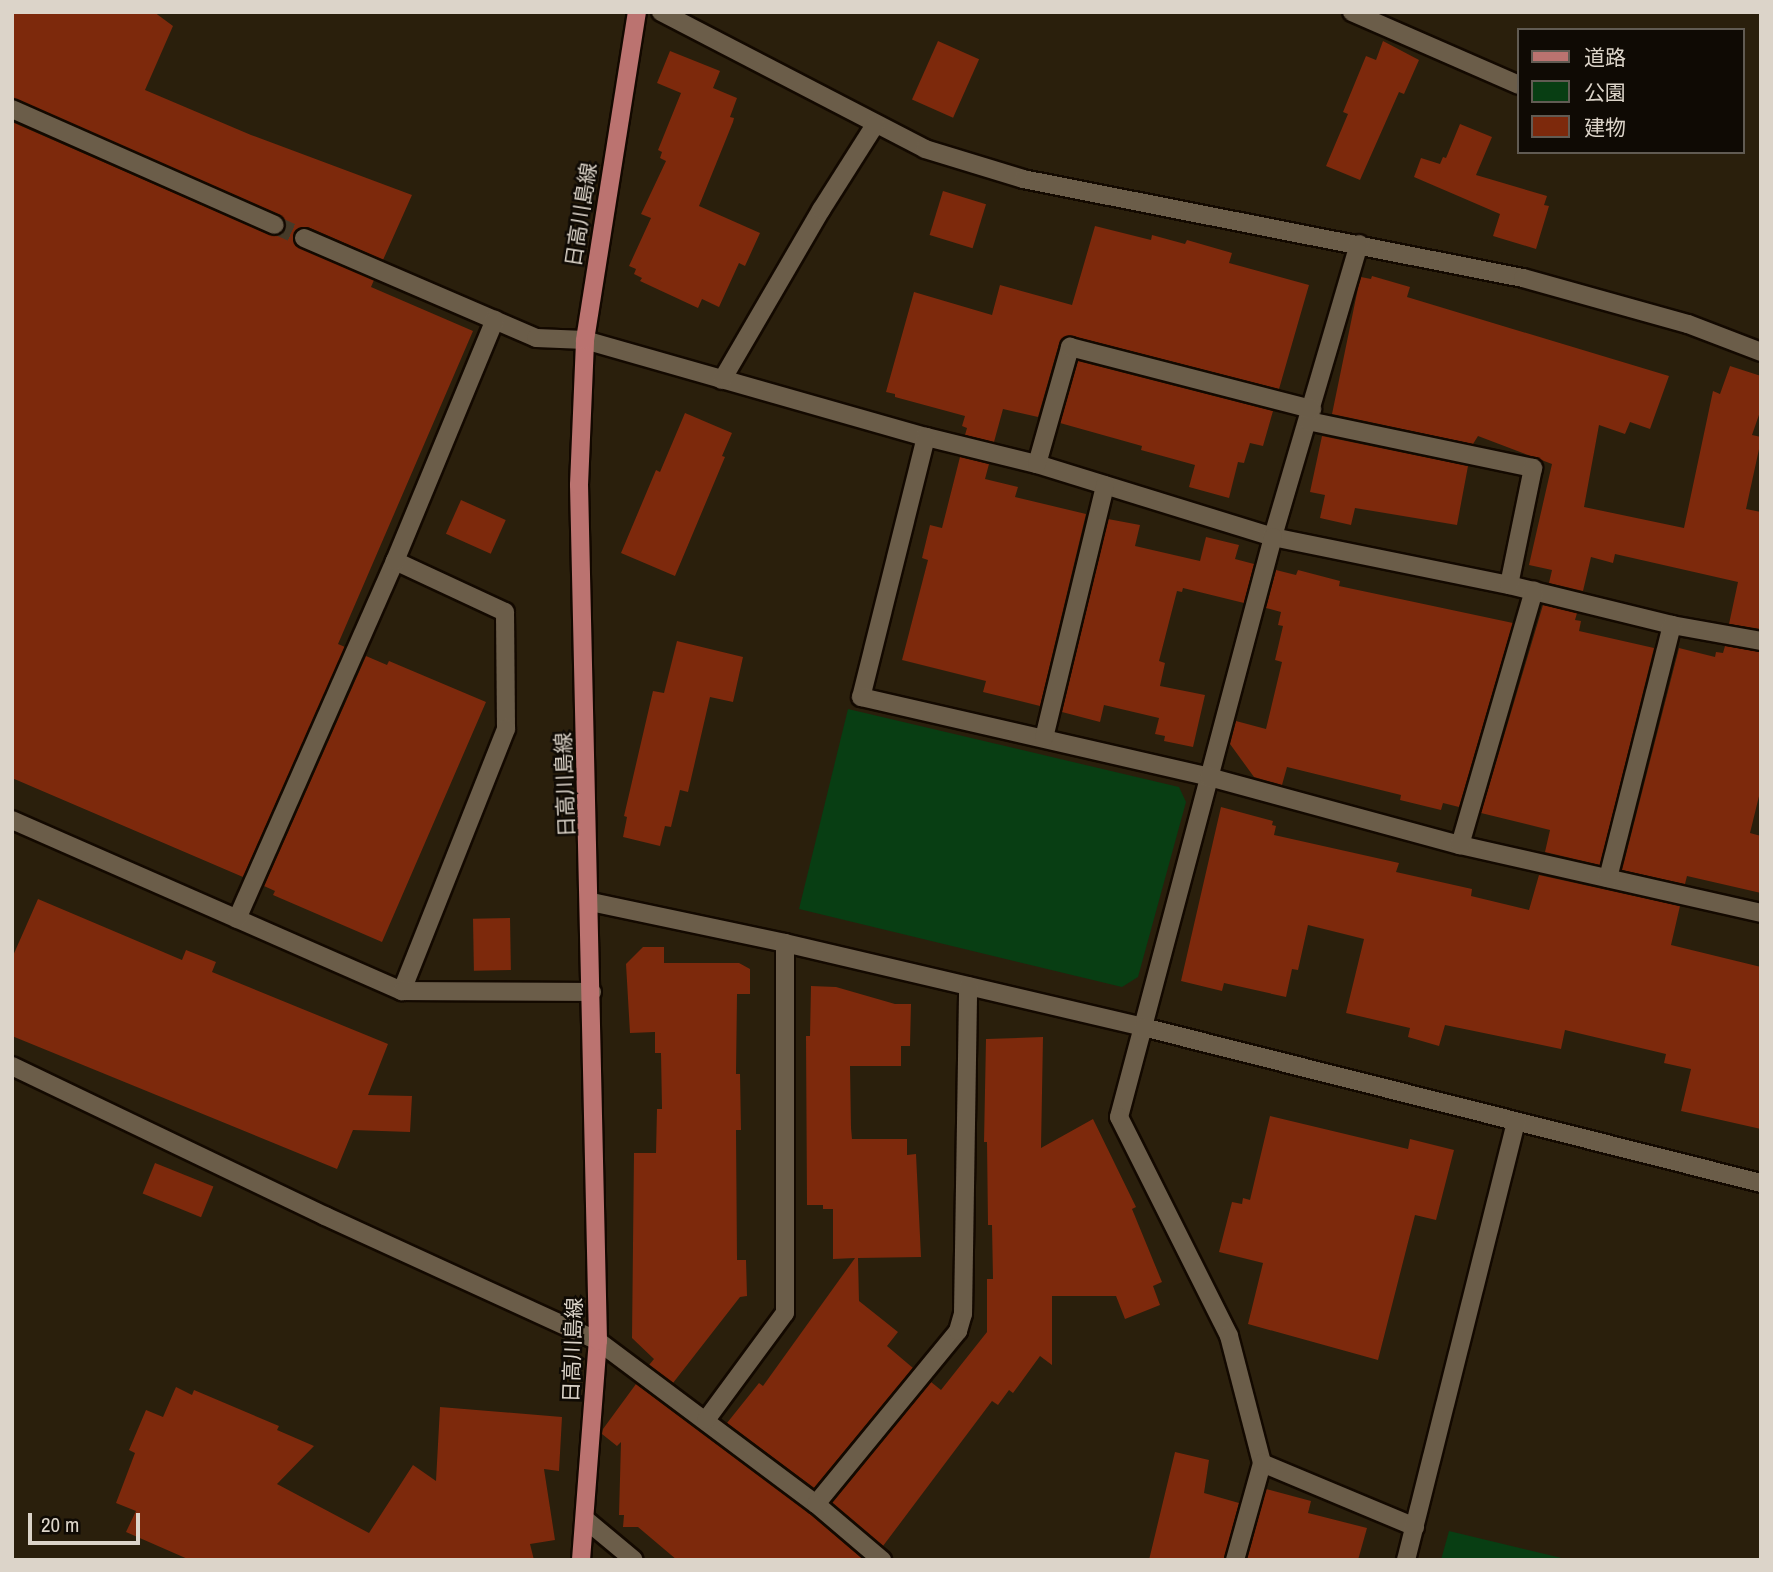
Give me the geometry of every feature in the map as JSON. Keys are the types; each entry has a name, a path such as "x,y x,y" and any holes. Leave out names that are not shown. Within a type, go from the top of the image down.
{"main road":[{"name":"日高川島線","path":"581,1560 598,1341 591,902 579,485 585,340 637,12"}],"street":[{"path":"662,12 925,149 1023,179 1523,278 1688,324 1761,352"},
{"path":"1352,12 1518,85"},
{"path":"12,109 275,225"},
{"path":"722,380 821,210 875,125"},
{"path":"304,238 536,338 585,340 926,437 1037,464 1273,537 1509,584 1672,625 1761,641"},
{"path":"1235,1560 1262,1463 1229,1336 1119,1117 1273,537 1359,244"},
{"path":"237,919 394,561 495,320"},
{"path":"1037,464 1069,347 1310,415 1533,468 1509,584"},
{"path":"926,437 861,697 1209,777 1460,845 1761,913"},
{"path":"1044,738 1105,485"},
{"path":"394,561 505,612 506,729 402,992"},
{"path":"1460,845 1534,591"},
{"path":"1608,878 1672,625"},
{"path":"12,820 402,992 592,992"},
{"path":"591,902 785,943 1143,1027 1761,1183"},
{"path":"706,1420 785,1313 785,943"},
{"path":"816,1504 958,1331 963,1314 968,986"},
{"path":"12,1066 325,1216 598,1341 816,1504 882,1560"},
{"path":"1406,1560 1516,1122"},
{"path":"1262,1463 1415,1527"},
{"path":"586,1520 634,1560"}],"green space":[{"path":"848,709 1179,787 1186,802 1138,977 1122,987 799,909"},
{"path":"1449,1531 1570,1560 1441,1560"}],"building":[{"path":"12,12 154,12 173,26 145,90 251,135 412,195 383,260 308,227 302,227 294,233 295,245 374,280 371,287 473,331 338,644 345,647 243,877 12,778 12,122 270,235 282,234 286,223 280,215 12,98"},
{"path":"938,41 979,59 953,118 912,99"},
{"path":"1383,41 1419,60 1404,94 1399,92 1360,180 1326,166 1348,114 1343,112 1366,56 1376,60"},
{"path":"670,51 720,71 713,88 737,98 730,117 734,118 733,122 699,206 760,233 745,266 739,263 719,307 702,299 698,308 640,281 642,278 634,274 636,269 629,266 651,218 641,214 666,161 660,158 662,152 658,150 681,93 657,83"},
{"path":"1460,124 1492,137 1476,175 1547,196 1544,205 1549,206 1536,249 1493,236 1500,214 1414,177 1421,158 1440,164 1443,157 1446,158"},
{"path":"943,191 986,204 973,248 930,235"},
{"path":"1095,226 1151,240 1152,235 1185,244 1187,240 1232,253 1229,263 1309,285 1279,389 1072,336 1063,339 1059,344 1038,417 1003,409 994,442 965,435 967,428 962,426 965,416 895,397 895,394 886,392 914,292 992,315 1000,285 1072,305"},
{"path":"1372,276 1410,287 1407,297 1669,376 1650,429 1630,422 1625,434 1599,425 1584,507 1684,528 1713,391 1720,394 1730,366 1761,376 1761,409 1752,435 1761,437 1761,440 1746,509 1761,512 1761,629 1729,624 1738,582 1615,554 1613,563 1591,557 1583,591 1549,583 1552,570 1529,565 1552,464 1478,436 1473,444 1332,414 1361,277 1371,279"},
{"path":"1078,361 1273,411 1263,446 1250,443 1244,463 1238,462 1229,498 1189,487 1195,465 1141,450 1142,446 1060,423"},
{"path":"685,413 732,433 722,456 725,457 675,576 621,553 656,470 660,472"},
{"path":"1322,436 1468,466 1457,525 1355,508 1351,525 1320,518 1325,495 1310,492"},
{"path":"960,457 989,464 985,479 1018,487 1015,497 1086,514 1040,706 983,692 986,681 902,660 928,560 922,558 930,525 942,528"},
{"path":"461,500 506,520 491,554 446,534"},
{"path":"1108,519 1140,525 1135,546 1200,561 1206,537 1239,545 1235,559 1254,564 1244,603 1183,588 1182,592 1177,591 1159,661 1165,663 1160,686 1205,695 1193,747 1164,741 1165,736 1155,734 1159,718 1104,705 1100,722 1062,712"},
{"path":"1276,570 1296,575 1298,570 1340,581 1339,586 1513,623 1459,807 1443,803 1441,810 1400,800 1401,795 1287,767 1282,785 1254,777 1230,744 1236,721 1266,729 1282,662 1275,660 1283,626 1278,625 1281,612 1266,608"},
{"path":"1543,605 1577,613 1575,620 1581,621 1579,631 1654,648 1600,865 1545,852 1550,830 1481,813"},
{"path":"677,641 743,657 733,702 710,697 688,792 680,790 671,827 665,826 660,846 623,837 627,817 624,816 653,691 664,693"},
{"path":"1725,646 1761,652 1761,788 1750,833 1761,836 1761,893 1687,876 1685,884 1622,870 1679,648 1715,657 1716,652 1723,653"},
{"path":"366,656 387,665 389,661 486,702 382,942 273,895 275,891 264,886"},
{"path":"1221,807 1273,821 1272,825 1276,826 1274,835 1399,863 1396,872 1472,889 1471,896 1529,910 1539,875 1680,906 1671,945 1761,967 1761,1129 1681,1111 1691,1069 1664,1063 1666,1054 1565,1030 1561,1049 1445,1025 1439,1046 1408,1037 1410,1028 1346,1013 1364,939 1308,925 1298,970 1292,969 1286,997 1224,983 1222,991 1181,981"},
{"path":"38,899 182,960 186,950 216,962 212,972 388,1044 368,1095 412,1096 410,1132 353,1130 337,1169 12,1036 12,958"},
{"path":"510,918 511,970 474,971 473,919"},
{"path":"643,947 664,947 664,963 739,963 750,969 750,994 737,994 736,1074 740,1074 741,1130 736,1130 737,1260 746,1260 747,1296 740,1297 673,1383 649,1365 654,1359 632,1338 634,1153 656,1153 657,1109 662,1109 661,1053 655,1053 655,1032 630,1033 626,964"},
{"path":"811,986 836,987 895,1004 911,1004 910,1046 901,1046 901,1066 850,1066 851,1128 852,1139 907,1139 907,1155 916,1154 921,1257 858,1258 859,1301 898,1332 887,1346 913,1368 814,1488 727,1423 759,1383 763,1386 855,1258 833,1259 833,1209 823,1209 823,1205 807,1205 806,1036 810,1036"},
{"path":"1043,1037 1041,1148 1093,1119 1136,1207 1132,1209 1162,1282 1153,1286 1160,1305 1125,1319 1116,1296 1052,1296 1052,1365 1040,1356 1013,1393 1009,1390 998,1405 992,1401 883,1546 832,1503 931,1382 941,1390 987,1332 987,1279 993,1279 992,1225 988,1225 987,1142 984,1142 986,1039"},
{"path":"1270,1116 1408,1149 1410,1139 1454,1150 1436,1220 1415,1215 1378,1360 1248,1324 1263,1263 1219,1252 1232,1202 1242,1204 1243,1198 1250,1200"},
{"path":"155,1163 213,1187 201,1217 143,1194"},
{"path":"636,1384 809,1513 864,1560 677,1560 638,1527 623,1527 624,1515 619,1515 621,1442 617,1446 602,1434"},
{"path":"176,1387 192,1395 194,1390 279,1426 277,1430 314,1446 277,1484 369,1533 413,1465 436,1481 440,1407 562,1417 559,1471 544,1469 555,1540 530,1544 534,1560 190,1560 126,1532 136,1511 116,1503 135,1453 129,1450 146,1410 163,1417"},
{"path":"1175,1452 1209,1460 1204,1493 1239,1503 1224,1560 1149,1560"},
{"path":"1266,1489 1311,1501 1308,1513 1367,1528 1358,1560 1247,1560"}],"tunnel":[{"path":"275,225 304,238"}]}
